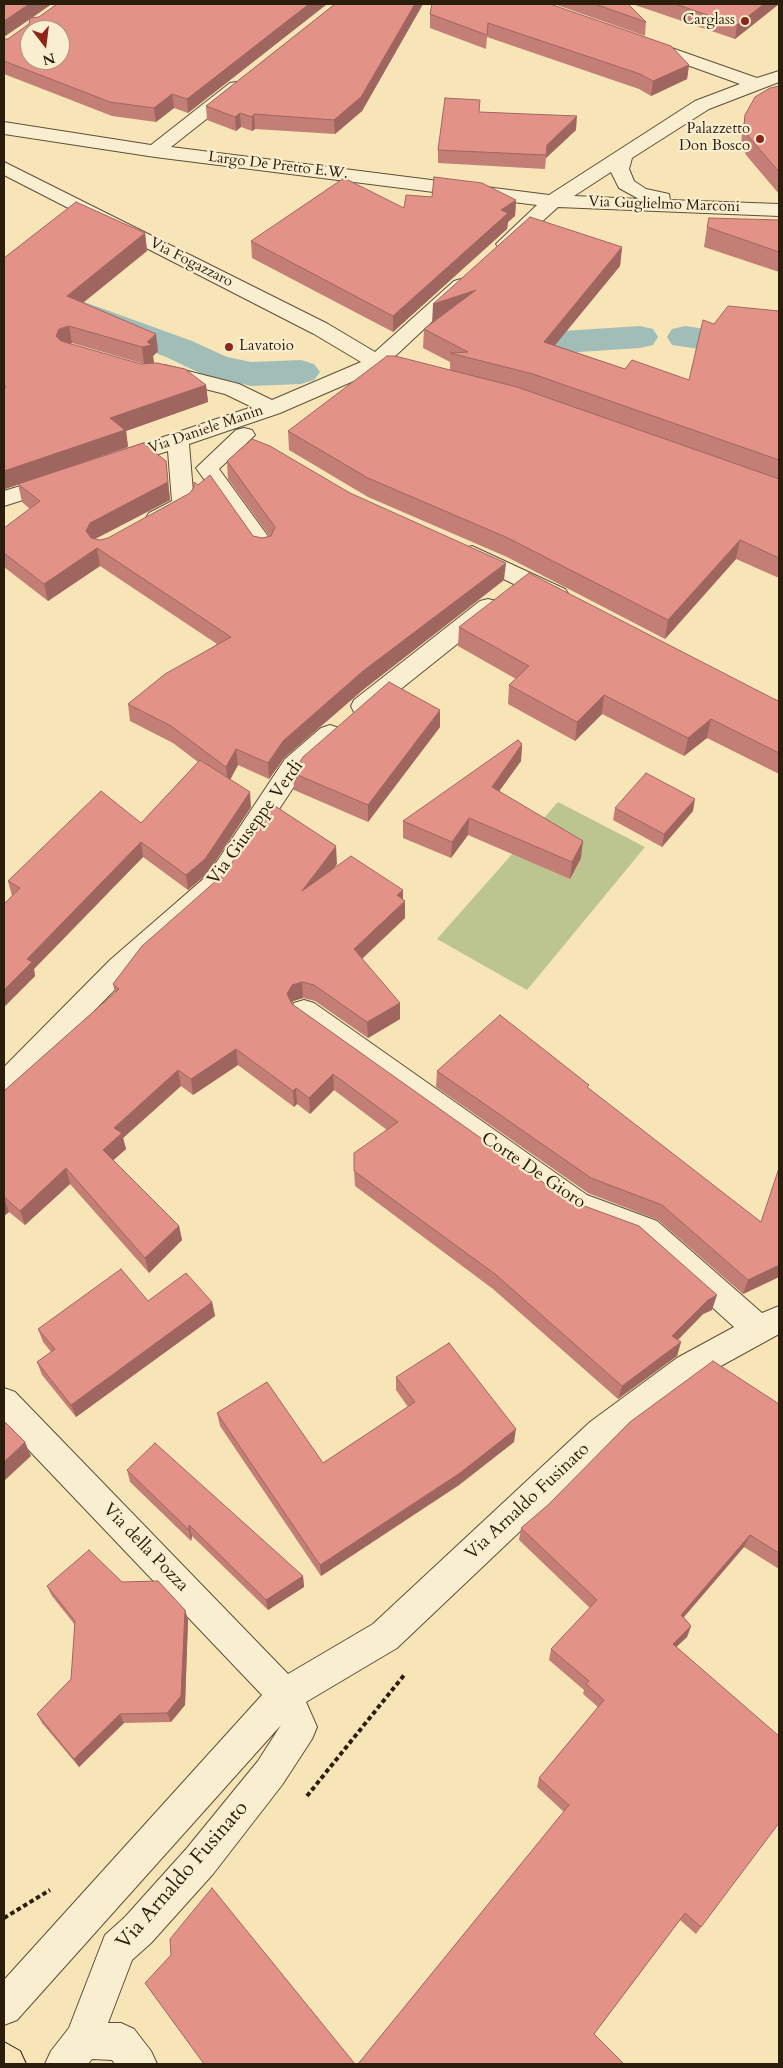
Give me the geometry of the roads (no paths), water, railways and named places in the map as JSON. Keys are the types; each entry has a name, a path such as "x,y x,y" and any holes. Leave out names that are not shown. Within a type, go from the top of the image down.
{"main road":[{"path":"4,2061 7,2064"}],"street":[{"path":"626,37 758,84"},
{"name":"Via Daniele Manin","path":"4,499 178,440 243,435 272,408 363,370 376,362 554,201 702,105 779,76"},
{"path":"155,151 248,78"},
{"name":"Largo De Pretto E.W.","path":"4,128 155,151 554,201"},
{"name":"Via Guglielmo Marconi","path":"624,155 619,169 621,176 626,184 640,193 666,199 777,210"},
{"name":"Via Fogazzaro","path":"4,168 321,329 376,362 413,372"},
{"name":"Via Guglielmo Marconi","path":"554,201 777,210"},
{"path":"144,374 159,371 232,389 272,408"},
{"path":"243,435 206,468 264,546"},
{"path":"142,526 183,504 178,440"},
{"path":"454,546 576,605"},
{"name":"Via Giuseppe Verdi","path":"4,1085 119,968 217,882 294,766 374,696 525,579"},
{"name":"Corte De Gioro","path":"304,1011 577,1204 647,1230 769,1324"},
{"name":"Via Arnaldo Fusinato","path":"4,2007 285,1695 385,1636 601,1433 688,1368 769,1324"},
{"name":"Via della Pozza","path":"4,1402 285,1695"},
{"name":"Via Arnaldo Fusinato","path":"74,2052 118,1948 138,1930 200,1861 270,1773 300,1727 285,1695"},
{"path":"74,2052 121,2042 138,2064"}],"waterway":[{"path":"4,284 179,349 217,367 251,374 301,372"},
{"path":"563,342 640,337"},
{"path":"685,337 712,340"}],"place":[{"name":"Carglass","path":"745,21"},
{"name":"Palazzetto Don Bosco","path":"760,139"},
{"name":"Lavatoio","path":"229,347"}]}
